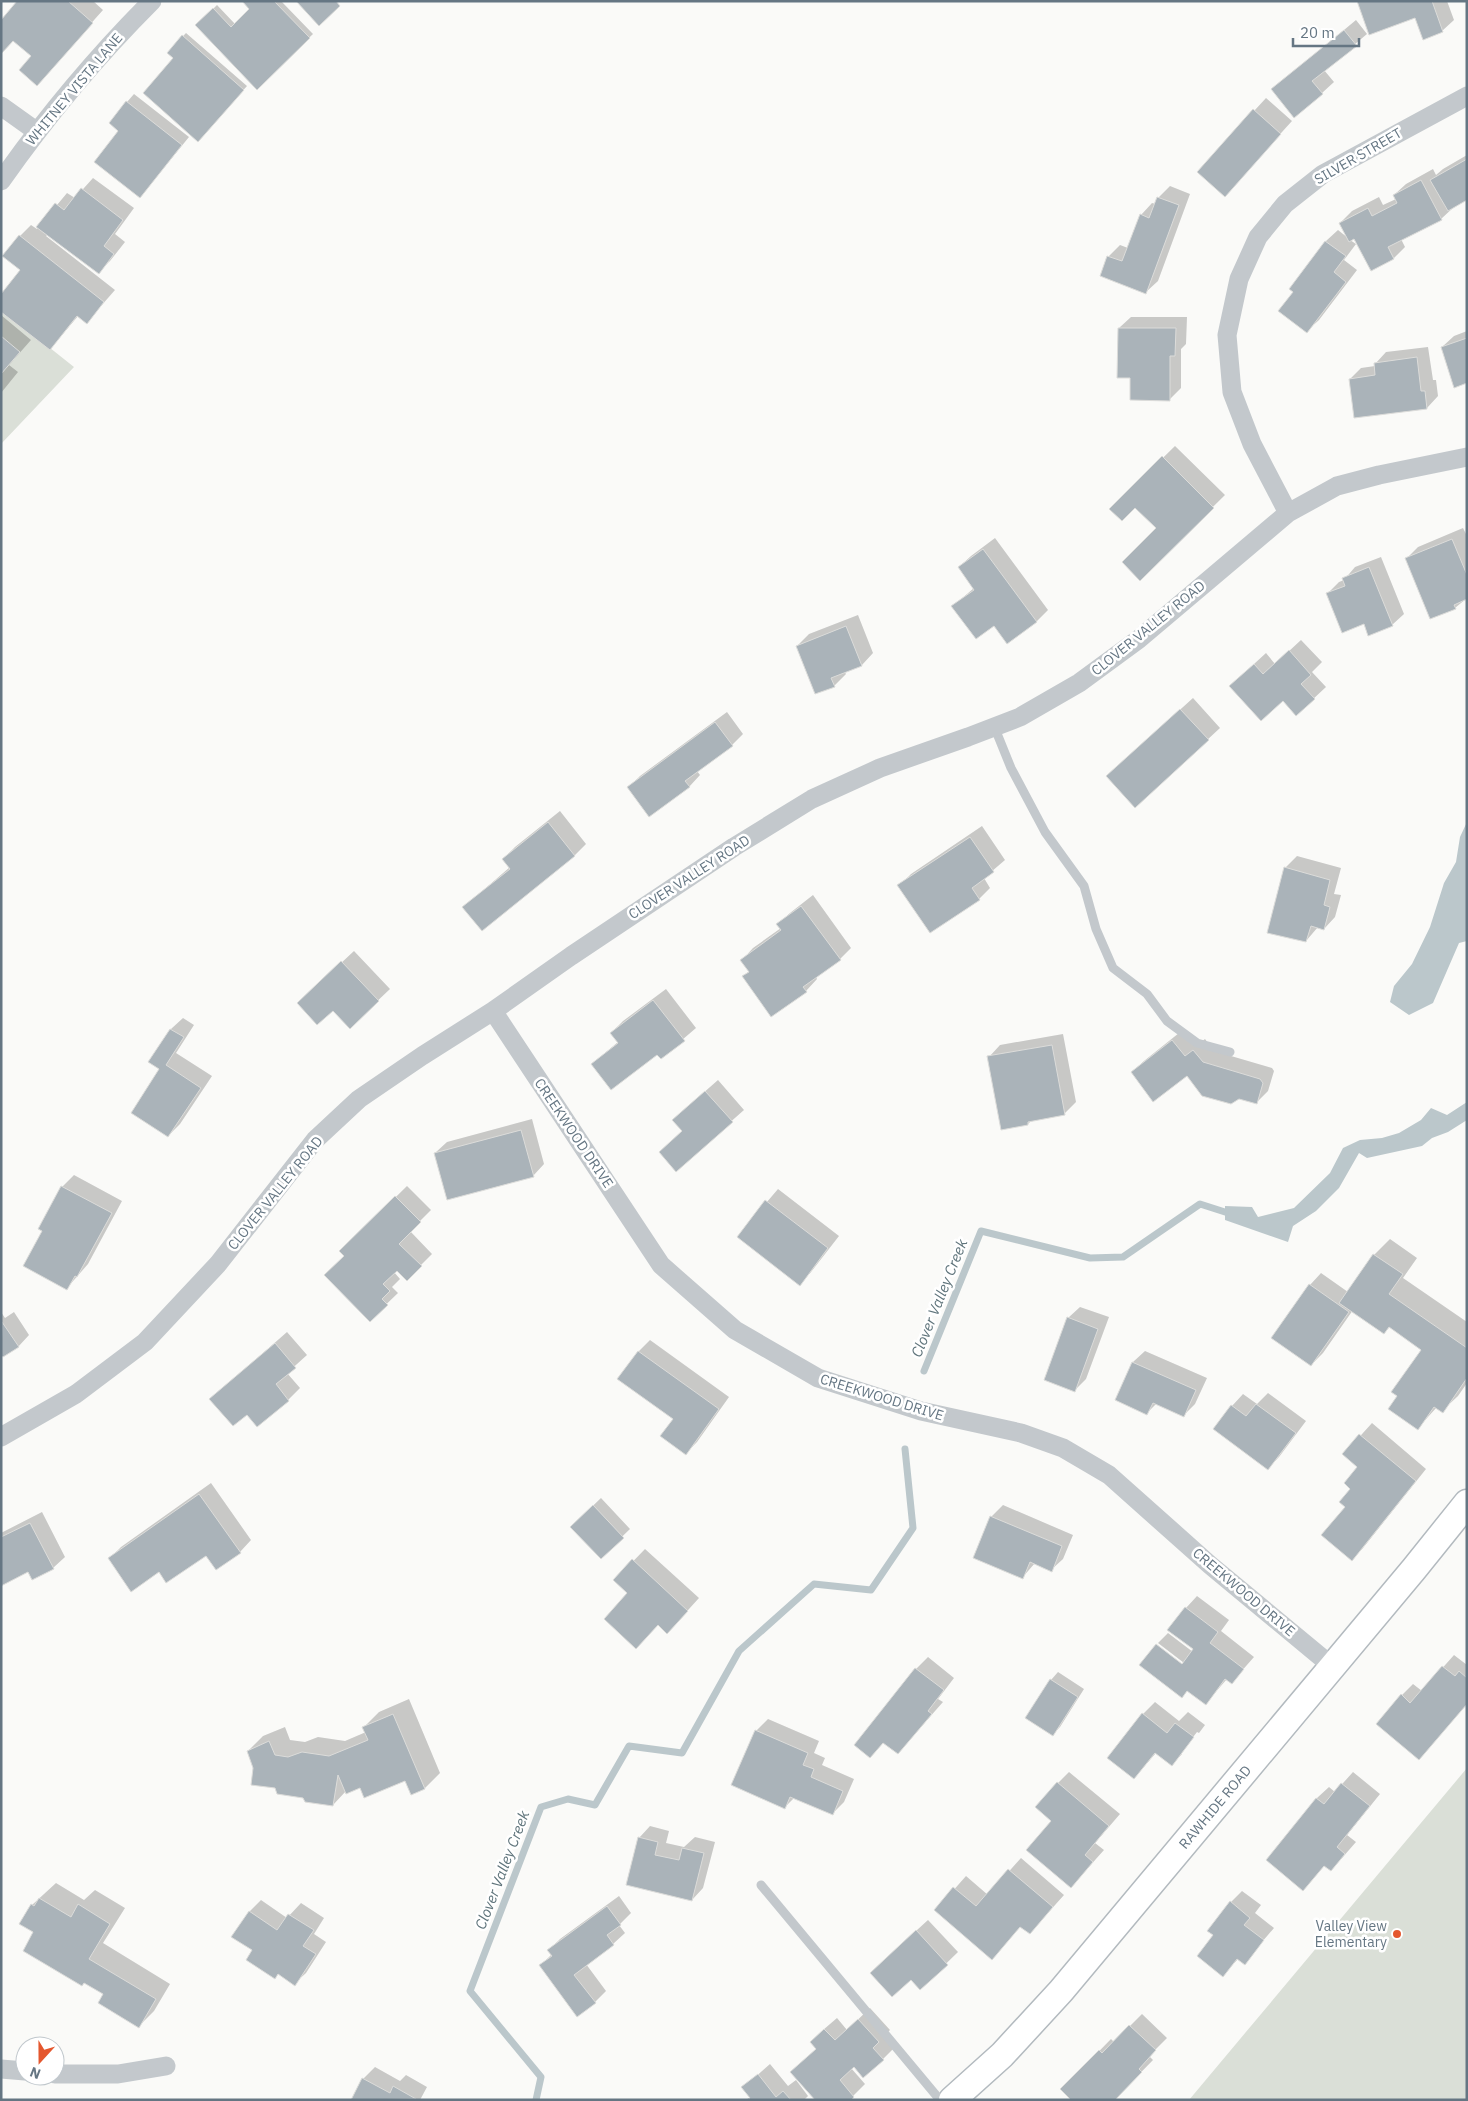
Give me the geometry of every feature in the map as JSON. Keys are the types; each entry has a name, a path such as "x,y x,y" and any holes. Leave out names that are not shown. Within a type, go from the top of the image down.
{"street":[{"name":"WHITNEY VISTA LANE","path":"1,181 36,131 80,79 152,1"},
{"name":"SILVER STREET","path":"1288,513 1252,444 1232,392 1228,335 1239,279 1258,237 1285,204 1323,174 1467,96"},
{"path":"1,106 36,131"},
{"name":"CLOVER VALLEY ROAD","path":"1,1437 76,1394 145,1342 218,1264 314,1140 359,1100 422,1056 493,1012 571,956 734,847 812,799 880,768 968,738 1020,717 1078,683 1139,639 1288,513 1337,486 1379,475 1467,457"},
{"name":"CREEKWOOD DRIVE","path":"493,1012 661,1265 735,1330 818,1378 921,1411 1021,1433 1064,1448 1109,1475 1210,1565 1333,1667"},
{"name":"RAWHIDE ROAD","path":"952,2100 1002,2055 1042,2014 1333,1667 1467,1503"},
{"path":"65,2074 118,2074 166,2066"},
{"path":"1,2069 15,2070"}],"lane":[{"path":"994,726 1011,768 1045,832 1084,886 1096,929 1113,968 1147,994 1168,1020 1197,1043 1230,1052"},
{"path":"761,1885 940,2100"}],"shaded area":[{"path":"1,309 74,367 1,444"},
{"path":"1467,822 1467,941 1459,943 1433,1003 1409,1015 1390,1002 1394,986 1412,964 1430,927 1444,883 1456,862 1460,837"},
{"path":"1467,1102 1467,1120 1448,1132 1432,1138 1422,1146 1367,1158 1359,1153 1339,1188 1316,1211 1293,1226 1288,1242 1225,1220 1225,1206 1252,1207 1258,1217 1294,1208 1330,1173 1343,1148 1360,1140 1382,1138 1399,1133 1421,1120 1431,1108 1447,1115"},
{"name":"Valley View Elementary","path":"1467,1768 1467,2100 1189,2100"}],"building":[{"path":"17,1 68,1 93,23 37,86 19,70 31,56 13,41 1,54 1,20"},
{"path":"242,1 274,1 310,38 257,90 195,25 213,8 231,27 249,9"},
{"path":"296,1 336,1 340,6 319,26"},
{"path":"1357,1 1432,1 1443,32 1423,40 1415,18 1369,35"},
{"path":"1344,30 1357,46 1312,81 1323,94 1294,118 1271,89"},
{"path":"182,35 244,90 198,142 143,93 173,58 167,53"},
{"path":"126,101 182,145 140,198 94,162 118,131 109,123"},
{"path":"1253,109 1281,134 1225,197 1197,172"},
{"path":"1467,159 1467,200 1448,211 1430,180"},
{"path":"1421,180 1442,220 1388,247 1394,259 1371,271 1354,239 1349,242 1339,223 1368,208 1372,216 1397,203 1393,195"},
{"path":"81,188 123,220 104,246 114,254 99,274 36,227 55,203 64,210"},
{"path":"1157,197 1179,205 1146,294 1100,276 1107,256 1122,261 1140,214 1149,218"},
{"path":"19,235 104,302 87,324 77,316 50,350 1,312 1,294 20,270 2,256"},
{"path":"1325,241 1346,256 1334,272 1346,282 1307,333 1278,311 1293,292 1289,289"},
{"path":"1118,328 1176,328 1175,356 1170,356 1170,401 1130,400 1130,378 1117,378"},
{"path":"1,336 20,352 1,374"},
{"path":"1467,338 1467,383 1454,388 1441,347"},
{"path":"1417,357 1421,391 1425,391 1427,409 1354,418 1349,379 1375,375 1374,363"},
{"path":"1162,456 1214,508 1140,581 1122,562 1156,528 1135,508 1122,521 1109,509"},
{"path":"1452,539 1467,575 1467,599 1454,605 1456,609 1430,619 1405,558"},
{"path":"983,549 1037,622 1007,644 994,626 976,639 951,606 974,590 958,567"},
{"path":"1369,567 1393,626 1368,636 1364,624 1342,633 1326,593 1345,586 1342,578"},
{"path":"846,626 862,666 831,678 835,687 815,694 796,646"},
{"path":"1289,650 1311,675 1301,684 1315,699 1296,716 1283,701 1261,721 1229,686 1254,664 1263,674"},
{"path":"1180,709 1209,740 1135,808 1106,776"},
{"path":"715,722 733,746 685,781 690,787 649,817 627,787"},
{"path":"548,822 575,856 482,931 462,907 510,869 502,859"},
{"path":"970,837 994,872 972,888 980,900 930,933 897,885"},
{"path":"1284,867 1330,880 1324,905 1330,907 1324,930 1311,926 1306,942 1267,933"},
{"path":"801,906 841,960 803,987 807,992 771,1017 742,976 749,972 740,960 781,930 776,924"},
{"path":"341,961 379,1001 350,1029 333,1011 317,1025 297,1003"},
{"path":"653,1000 685,1041 661,1059 657,1055 611,1090 591,1064 618,1043 610,1033"},
{"path":"170,1029 184,1037 166,1065 201,1088 168,1137 131,1113 159,1069 148,1062"},
{"path":"1172,1040 1185,1056 1193,1050 1203,1062 1260,1079 1263,1083 1257,1104 1239,1099 1231,1104 1202,1096 1187,1076 1153,1102 1131,1072"},
{"path":"1052,1045 1065,1115 1028,1122 1028,1125 1001,1130 987,1056"},
{"path":"705,1091 733,1122 676,1172 659,1152 682,1131 672,1120"},
{"path":"521,1130 534,1177 447,1200 434,1153"},
{"path":"61,1186 112,1213 77,1277 75,1276 67,1290 23,1266 42,1231 38,1229"},
{"path":"395,1196 421,1222 399,1244 422,1266 407,1281 397,1271 383,1284 390,1291 382,1299 388,1305 370,1322 324,1275 344,1256 339,1251"},
{"path":"765,1200 828,1248 800,1286 737,1237"},
{"path":"1373,1254 1403,1274 1389,1294 1467,1348 1467,1378 1443,1413 1434,1407 1418,1430 1388,1409 1397,1396 1391,1392 1421,1350 1389,1327 1384,1334 1339,1303"},
{"path":"1309,1284 1349,1312 1311,1366 1271,1338"},
{"path":"1067,1317 1098,1329 1075,1392 1044,1380"},
{"path":"2,1322 19,1347 3,1357 1,1355"},
{"path":"275,1343 296,1368 276,1384 289,1401 257,1427 247,1415 233,1426 209,1399"},
{"path":"638,1351 719,1409 686,1455 660,1436 673,1419 617,1379"},
{"path":"1132,1362 1196,1390 1184,1417 1153,1403 1147,1415 1115,1400"},
{"path":"1256,1404 1296,1433 1268,1470 1213,1429 1231,1405 1246,1416"},
{"path":"1359,1434 1416,1481 1352,1561 1321,1535 1345,1507 1339,1502 1350,1489 1344,1483 1357,1467 1342,1454"},
{"path":"199,1494 241,1553 216,1570 206,1556 166,1583 159,1572 131,1592 108,1558"},
{"path":"593,1505 624,1538 601,1559 570,1527"},
{"path":"990,1516 1062,1546 1052,1572 1030,1562 1023,1579 973,1558"},
{"path":"30,1523 54,1569 32,1580 28,1572 1,1586 1,1537"},
{"path":"632,1559 688,1611 667,1634 658,1625 636,1649 604,1619 627,1593 613,1580"},
{"path":"1185,1607 1218,1632 1210,1643 1244,1669 1232,1684 1225,1679 1206,1705 1187,1691 1182,1698 1139,1665 1156,1644 1182,1664 1193,1649 1167,1630"},
{"path":"1442,1666 1455,1676 1459,1671 1467,1678 1467,1704 1419,1760 1376,1724 1401,1694 1410,1703"},
{"path":"915,1668 944,1690 928,1711 932,1714 898,1754 883,1743 870,1758 854,1745"},
{"path":"1050,1679 1078,1697 1053,1736 1025,1718"},
{"path":"1142,1713 1167,1733 1175,1723 1194,1737 1172,1766 1155,1753 1134,1779 1107,1758"},
{"path":"393,1714 425,1789 411,1795 405,1781 364,1798 360,1788 346,1794 338,1775 333,1806 305,1802 303,1798 277,1794 275,1788 251,1785 253,1768 247,1751 269,1741 275,1755 288,1757 302,1752 329,1756 368,1740 362,1727"},
{"path":"755,1730 808,1753 803,1765 814,1769 811,1777 843,1791 833,1815 790,1797 785,1809 731,1785"},
{"path":"1057,1782 1109,1826 1085,1855 1093,1862 1071,1888 1026,1850 1051,1821 1035,1807"},
{"path":"1341,1783 1370,1806 1337,1847 1345,1854 1331,1871 1324,1866 1303,1891 1266,1860 1316,1798 1324,1804"},
{"path":"638,1837 658,1842 655,1855 679,1860 682,1848 704,1853 692,1901 626,1885"},
{"path":"1008,1869 1053,1907 1030,1934 1020,1927 992,1960 934,1910 953,1887 976,1906"},
{"path":"39,1898 71,1917 78,1904 110,1924 89,1959 156,1999 139,2028 98,2003 103,1994 84,1983 82,1986 23,1951 33,1932 19,1924 31,1904 34,1906"},
{"path":"1230,1901 1250,1918 1244,1925 1264,1940 1245,1965 1237,1959 1223,1977 1197,1956 1213,1935 1207,1931"},
{"path":"607,1906 621,1925 607,1935 614,1945 574,1975 596,2003 577,2017 539,1965 552,1956 547,1950"},
{"path":"249,1911 277,1930 288,1914 314,1930 303,1946 316,1954 295,1986 278,1974 275,1979 246,1960 252,1950 231,1937"},
{"path":"916,1930 948,1965 920,1990 911,1980 892,1997 870,1973"},
{"path":"858,2019 879,2042 873,2048 884,2060 863,2078 854,2067 840,2080 854,2097 851,2100 815,2100 790,2072 816,2049 810,2042 824,2029 835,2040"},
{"path":"1129,2025 1156,2050 1139,2069 1142,2072 1115,2100 1071,2100 1060,2089 1099,2050 1102,2053"},
{"path":"758,2074 776,2097 783,2091 791,2100 747,2100 750,2098 741,2087"},
{"path":"362,2078 390,2093 393,2086 416,2099 351,2100"}],"waterway":[{"name":"Clover Valley Creek","path":"924,1371 981,1231 1090,1258 1123,1257 1200,1204 1225,1212"},
{"name":"Clover Valley Creek","path":"536,2100 541,2077 470,1991 541,1807 568,1799 595,1805 629,1746 682,1753 739,1651 814,1584 871,1590 913,1528 905,1449"}],"place":[{"name":"Valley View Elementary","path":"1397,1934"}]}
